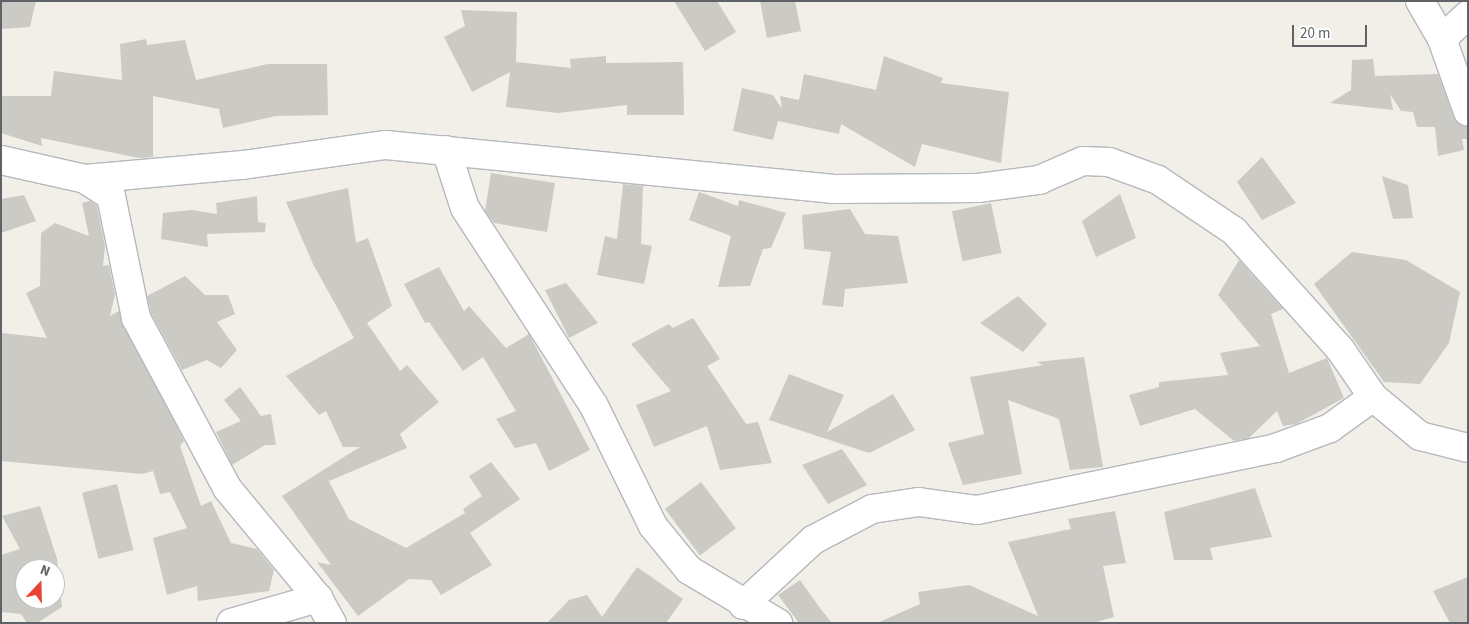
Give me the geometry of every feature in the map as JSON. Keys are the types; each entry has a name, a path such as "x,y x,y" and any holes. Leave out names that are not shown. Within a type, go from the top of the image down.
{"street":[{"path":"1420,1 1442,39 1468,112"},
{"path":"1442,39 1468,15"},
{"path":"1,160 85,179 243,165 386,145 832,189 978,188 1039,180 1083,162 1109,162 1158,180 1234,232 1340,349 1373,396 1420,436 1468,448"},
{"path":"446,150 465,208 593,404 654,526 689,570 743,605 778,623"},
{"path":"85,179 111,196 136,318 227,488 318,598 332,623"},
{"path":"743,605 813,540 872,509 918,502 976,510 1276,448 1330,428 1373,396"},
{"path":"231,623 318,598"}],"building":[{"path":"1,1 36,1 30,27 1,29"},
{"path":"674,1 717,1 736,32 705,51"},
{"path":"760,1 795,1 801,31 767,38"},
{"path":"461,10 517,12 516,62 571,68 570,59 606,56 606,63 683,62 684,115 627,115 627,105 558,113 506,107 510,72 472,92 444,37 465,26"},
{"path":"146,39 147,45 185,40 196,80 268,64 327,64 328,115 276,116 223,128 219,109 153,96 153,157 139,158 41,138 42,146 1,133 1,96 51,96 54,71 122,80 120,44"},
{"path":"884,56 943,78 941,83 1009,92 1001,163 922,144 915,167 841,124 839,134 778,121 773,140 733,131 742,88 773,95 782,109 780,96 799,100 804,74 876,90"},
{"path":"1373,59 1375,76 1438,74 1454,118 1468,127 1468,139 1462,139 1464,150 1438,156 1435,127 1417,127 1413,112 1401,111 1390,94 1393,110 1330,103 1351,90 1352,60"},
{"path":"1262,157 1296,203 1262,220 1237,182"},
{"path":"491,173 555,183 547,232 494,223 485,211"},
{"path":"1382,176 1408,185 1413,218 1393,219"},
{"path":"623,184 643,186 641,244 652,246 644,284 597,275 605,236 617,239"},
{"path":"348,188 356,243 368,238 392,306 367,323 400,371 407,365 439,402 400,434 407,448 329,481 325,474 349,519 406,548 465,513 463,509 482,496 469,476 491,462 520,499 470,533 492,565 441,595 431,580 409,579 358,616 317,562 331,565 282,496 360,447 343,447 326,411 319,415 286,376 354,338 313,264 286,202"},
{"path":"699,192 738,206 739,200 786,213 771,248 763,249 750,286 718,287 731,236 689,220"},
{"path":"1120,194 1136,238 1096,257 1082,221"},
{"path":"24,195 36,221 1,233 1,199"},
{"path":"257,196 258,222 266,223 265,232 207,234 208,247 161,239 163,213 192,210 217,214 216,203"},
{"path":"90,201 97,206 105,246 103,266 109,265 115,294 110,316 119,311 184,441 180,446 201,506 211,501 231,543 257,549 274,570 269,591 198,601 197,586 167,595 153,538 187,528 170,492 160,494 153,471 142,474 1,461 2,333 47,338 26,293 40,286 41,233 55,223 89,236 82,203"},
{"path":"991,203 1002,253 962,261 952,211"},
{"path":"850,209 865,234 898,236 908,283 845,289 843,307 822,305 831,252 804,249 802,215"},
{"path":"1352,252 1406,260 1460,292 1449,343 1420,384 1384,382 1314,284"},
{"path":"1239,260 1283,309 1271,314 1289,373 1327,358 1344,398 1296,424 1283,426 1277,411 1249,438 1234,441 1195,409 1140,426 1129,395 1159,387 1159,382 1228,375 1220,353 1260,346 1218,295"},
{"path":"439,267 464,311 469,306 506,348 529,334 590,450 549,471 536,443 515,448 496,419 516,411 483,357 463,371 429,322 425,323 404,284"},
{"path":"185,276 205,295 228,295 235,314 217,322 237,350 221,368 207,360 182,370 151,313 147,296"},
{"path":"566,283 598,323 569,338 545,290"},
{"path":"1018,296 1047,324 1023,352 980,323"},
{"path":"693,318 720,359 707,366 746,424 758,422 772,463 720,470 707,426 654,447 636,405 671,391 631,344 669,324 673,328"},
{"path":"1084,357 1103,467 1070,470 1059,419 1008,400 1022,474 963,485 948,443 984,434 970,377 1043,365 1037,362"},
{"path":"789,374 844,395 827,432 893,394 915,430 869,453 769,420"},
{"path":"240,387 261,416 271,414 276,445 265,445 232,465 216,432 241,421 224,400"},
{"path":"842,449 867,485 828,504 802,465"},
{"path":"701,482 736,528 700,555 665,509"},
{"path":"117,484 133,550 99,559 82,493"},
{"path":"1255,488 1272,537 1210,548 1213,560 1174,560 1164,512"},
{"path":"40,506 57,559 15,559 15,609 59,609 37,623 27,623 21,614 1,612 1,555 20,549 2,516"},
{"path":"1115,511 1126,563 1103,566 1114,617 1093,623 877,623 920,604 918,592 969,585 1038,616 1008,542 1071,529 1068,519"},
{"path":"637,567 683,599 666,623 547,623 569,600 587,595 602,617"},
{"path":"1468,577 1468,623 1450,623 1433,591"},
{"path":"800,580 832,623 799,623 778,595"}]}
